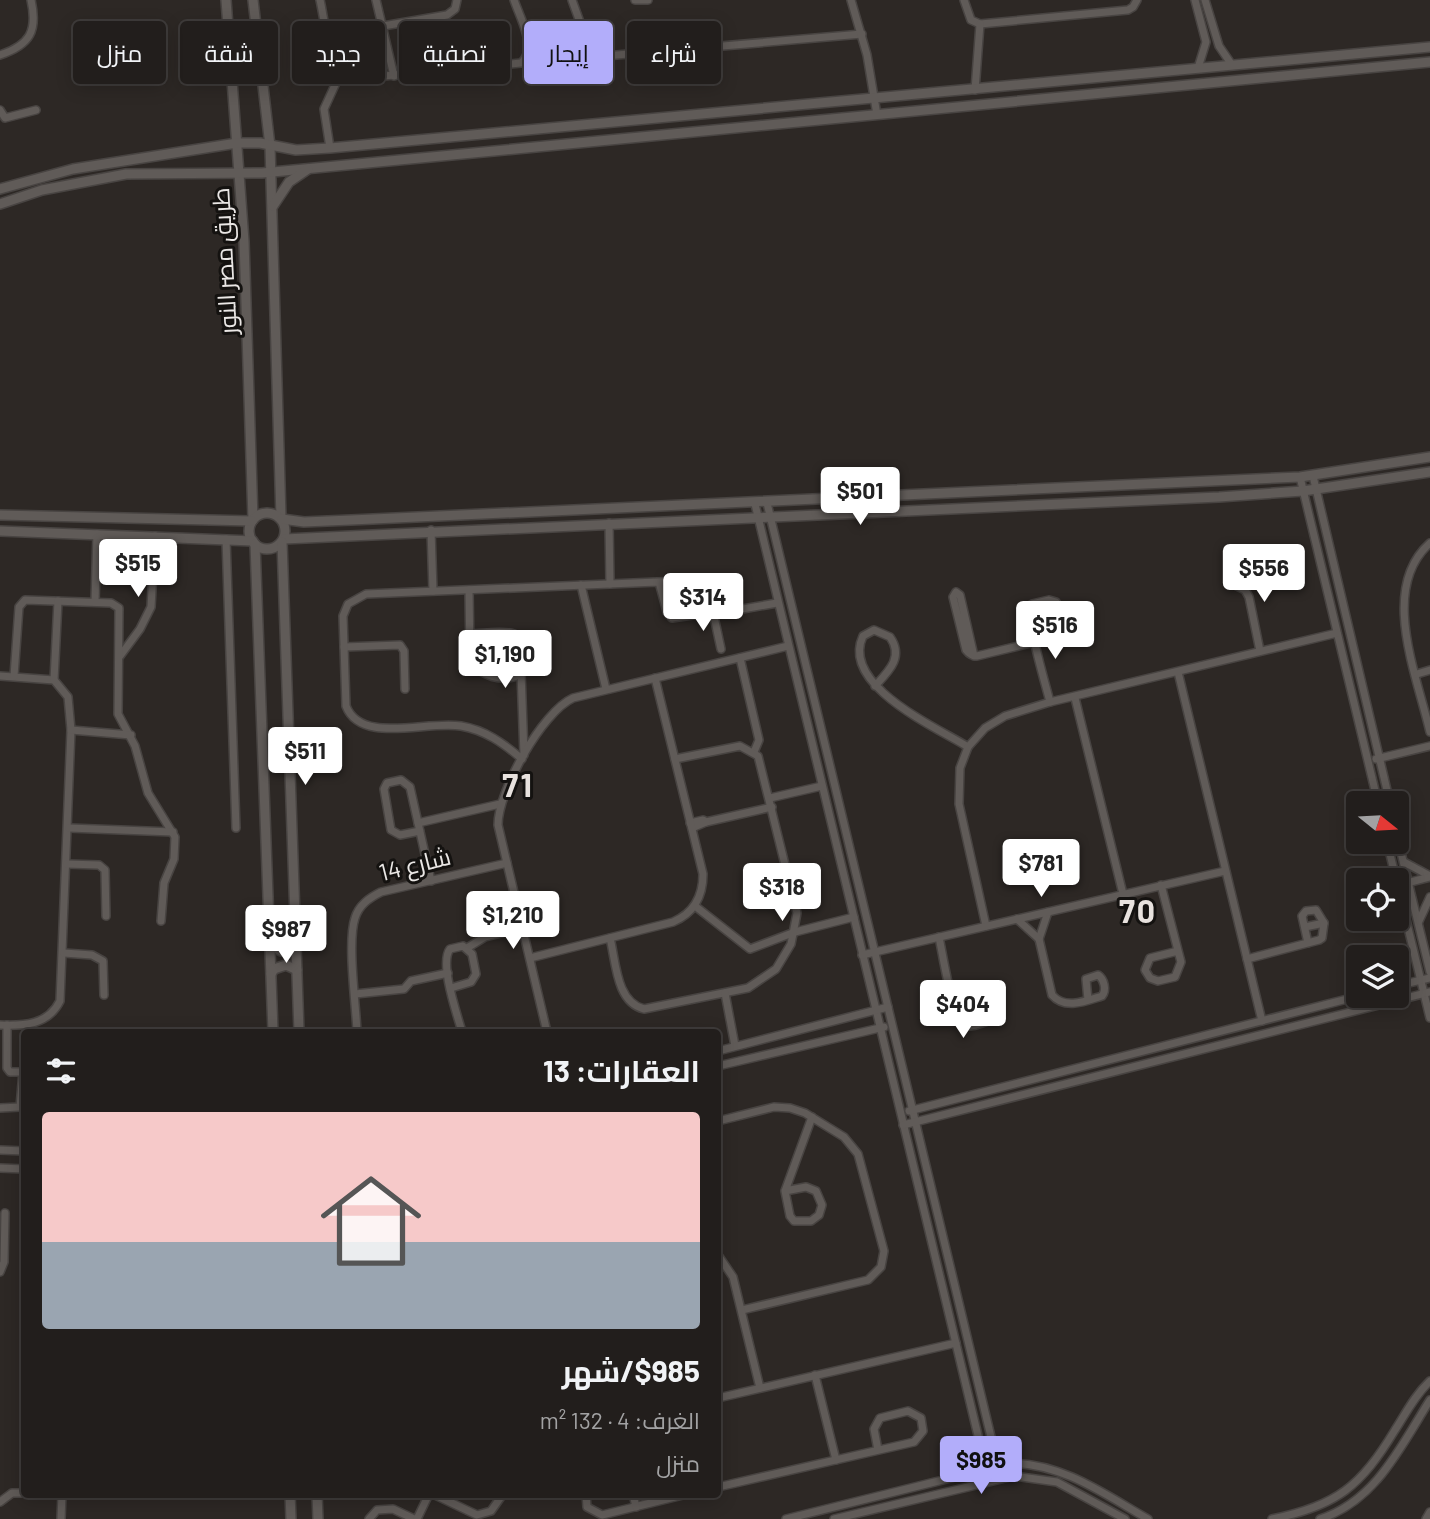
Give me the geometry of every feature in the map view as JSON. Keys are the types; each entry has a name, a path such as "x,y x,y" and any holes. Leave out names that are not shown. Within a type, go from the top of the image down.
{"street":[{"path":"0,55 25,43 32,35 35,25 31,0"},
{"name":"طريق مصر النور","path":"226,0 247,309 252,521"},
{"name":"طريق مصر النور","path":"253,0 270,146 281,519"},
{"path":"320,0 326,21"},
{"path":"376,0 382,21"},
{"path":"385,26 447,15 455,9 457,0"},
{"path":"385,76 521,63 526,58 529,46 514,0"},
{"path":"572,0 589,47 605,56 862,34"},
{"path":"635,0 648,0"},
{"path":"852,0 862,34 877,115"},
{"path":"964,0 971,20 980,24 1128,10 1137,0"},
{"path":"1195,0 1206,42 1198,68"},
{"path":"1205,0 1223,53 1233,65"},
{"path":"975,90 980,24"},
{"path":"385,35 394,75"},
{"path":"1206,42 1217,39"},
{"path":"0,189 73,169 236,142 296,150 330,148 1430,47"},
{"path":"0,204 42,190 126,174 271,171 1430,62"},
{"path":"330,148 324,109 335,84"},
{"path":"850,101 852,117"},
{"path":"0,110 5,118 36,110"},
{"path":"272,207 289,182 312,166"},
{"path":"0,515 235,522 252,521 264,512 281,519 304,522 755,504 1300,478 1430,457"},
{"path":"0,531 230,539 254,542 268,549 283,541 303,536 1219,497 1303,491 1430,472"},
{"path":"1313,476 1387,791"},
{"path":"1300,478 1375,791"},
{"path":"767,503 998,1466"},
{"path":"755,504 986,1469"},
{"path":"281,519 286,528 283,541 299,1029"},
{"path":"252,521 249,531 254,542 273,1029"},
{"path":"235,522 230,539 236,828"},
{"path":"303,536 304,522"},
{"path":"609,523 610,584"},
{"path":"431,530 433,591"},
{"path":"95,602 97,534"},
{"path":"118,660 140,629 151,607 155,536"},
{"path":"1430,543 1408,572 1402,598 1430,732"},
{"path":"523,757 496,739 463,726 372,728 358,723 346,706 343,616 353,599 366,594 710,581 719,588 716,610 724,662"},
{"path":"659,582 670,617 778,603"},
{"path":"581,585 606,689"},
{"path":"1235,585 1245,590 1249,597 1260,651"},
{"path":"470,590 470,658 479,672 489,676 514,676 521,672"},
{"path":"974,656 960,595 954,592 966,650 974,656 1035,642"},
{"path":"14,677 20,604 28,599 95,602 114,604 119,608 117,706 121,722 131,736 148,793 173,832 174,859 163,883 162,921"},
{"path":"1032,627 1057,619 1060,612 1056,602 1049,600 1030,606 1032,627 1035,642 1050,702"},
{"path":"21,1072 10,1072 7,1068 4,1025 36,1023 56,1009 62,993 71,730 68,697 54,680 58,601"},
{"path":"875,686 891,669 896,653 890,637 880,631 863,636 859,649 863,668 875,686 889,699 968,747"},
{"path":"470,634 509,633 518,636 523,644 523,757"},
{"path":"986,926 958,792 960,768 968,747 994,721 1050,702 1337,633"},
{"path":"344,647 400,645 404,652 405,689"},
{"path":"546,1029 498,825 504,790 523,757 561,705 573,698 788,646"},
{"path":"740,658 760,740 754,752"},
{"path":"1417,674 1430,670"},
{"path":"1178,672 1262,1021"},
{"path":"0,676 54,680"},
{"path":"530,958 673,922 695,906 700,896 703,874 655,678"},
{"path":"1075,698 1123,894"},
{"path":"71,730 131,736"},
{"path":"610,938 623,994 638,1008 651,1009 748,988 767,977 784,959 795,932 797,913 761,761 754,752 733,746 675,759"},
{"path":"1368,762 1430,746"},
{"path":"431,881 419,827 410,788 401,780 389,782 384,787 391,830 400,835 419,827 500,804"},
{"path":"770,798 822,786"},
{"path":"691,826 772,807"},
{"path":"69,828 173,832"},
{"path":"1402,854 1405,868"},
{"path":"1404,862 1430,877"},
{"name":"شارع 14","path":"355,994 352,930 358,911 372,897 507,863"},
{"path":"67,864 99,866 105,870 106,916"},
{"path":"862,955 1225,871"},
{"path":"1409,882 1430,877"},
{"path":"1161,886 1178,951 1181,965 1177,975 1158,981 1150,978 1146,966 1150,958 1178,951"},
{"path":"1409,886 1430,972"},
{"path":"1409,899 1430,895 1419,925"},
{"path":"695,906 750,949 795,932 854,917"},
{"path":"1247,959 1308,943 1324,936 1321,912 1314,909 1303,914 1308,943"},
{"path":"1039,939 1048,912"},
{"path":"1017,919 1039,939 1055,999 1066,1004 1088,1000"},
{"path":"1305,927 1324,923"},
{"path":"461,1029 445,960 447,952 454,947 467,948 485,937 522,928"},
{"path":"1409,930 1421,980 1427,993 1430,1018"},
{"path":"939,937 954,1005 957,1018 963,1025 985,1022 989,1016 987,1002 982,999 954,1005"},
{"path":"270,945 281,951 292,947 296,942"},
{"path":"451,988 469,983 475,977 472,954 467,948"},
{"path":"64,953 92,955 103,961 104,995"},
{"path":"271,974 280,966 292,966 297,970"},
{"path":"357,1029 355,994 404,989 411,981 448,973"},
{"path":"1409,983 1430,978"},
{"path":"724,993 735,1046"},
{"path":"903,1125 1427,993"},
{"path":"901,1113 1346,999"},
{"path":"1321,1006 1325,1018"},
{"path":"721,1050 888,1007"},
{"path":"721,1065 892,1025"},
{"path":"1210,1034 1213,1047"},
{"path":"0,1108 20,1107 21,1098"},
{"path":"721,1120 774,1107 790,1108 811,1117 844,1138 858,1154 884,1251 881,1267 868,1280 742,1310"},
{"path":"785,1191 806,1187 816,1191 822,1205 819,1215 811,1222 794,1221 790,1216 785,1191 811,1117"},
{"path":"0,1150 21,1151"},
{"path":"0,1168 21,1169"},
{"path":"0,1272 4,1262 5,1213"},
{"path":"721,1259 733,1277 760,1388"},
{"path":"721,1397 956,1343"},
{"path":"815,1375 836,1460"},
{"path":"1272,1519 1318,1508 1341,1496 1368,1472 1417,1394 1430,1381"},
{"path":"1320,1519 1349,1506 1366,1493 1430,1400"},
{"path":"721,1486 878,1450 918,1439 924,1427 921,1418 908,1411 880,1418 874,1429 878,1450"},
{"path":"1385,1447 1395,1454"},
{"path":"786,1519 998,1466 1025,1464 1060,1471 1148,1519"},
{"path":"834,1519 1000,1478 1029,1476 1071,1488 1125,1519"},
{"path":"911,1488 914,1499"},
{"path":"0,1502 12,1493 21,1493"},
{"path":"61,1519 62,1498"},
{"path":"290,1498 291,1519"},
{"path":"317,1498 318,1519"},
{"path":"369,1519 377,1510 388,1509 416,1519 429,1498"},
{"path":"439,1498 477,1517 491,1511 500,1498"},
{"path":"586,1498 587,1507 596,1514 670,1498"},
{"path":"634,1498 636,1507"},
{"path":"1426,1519 1430,1512"}],"district":[{"name":"71","path":"518,786"},
{"name":"70","path":"1138,912"}]}
